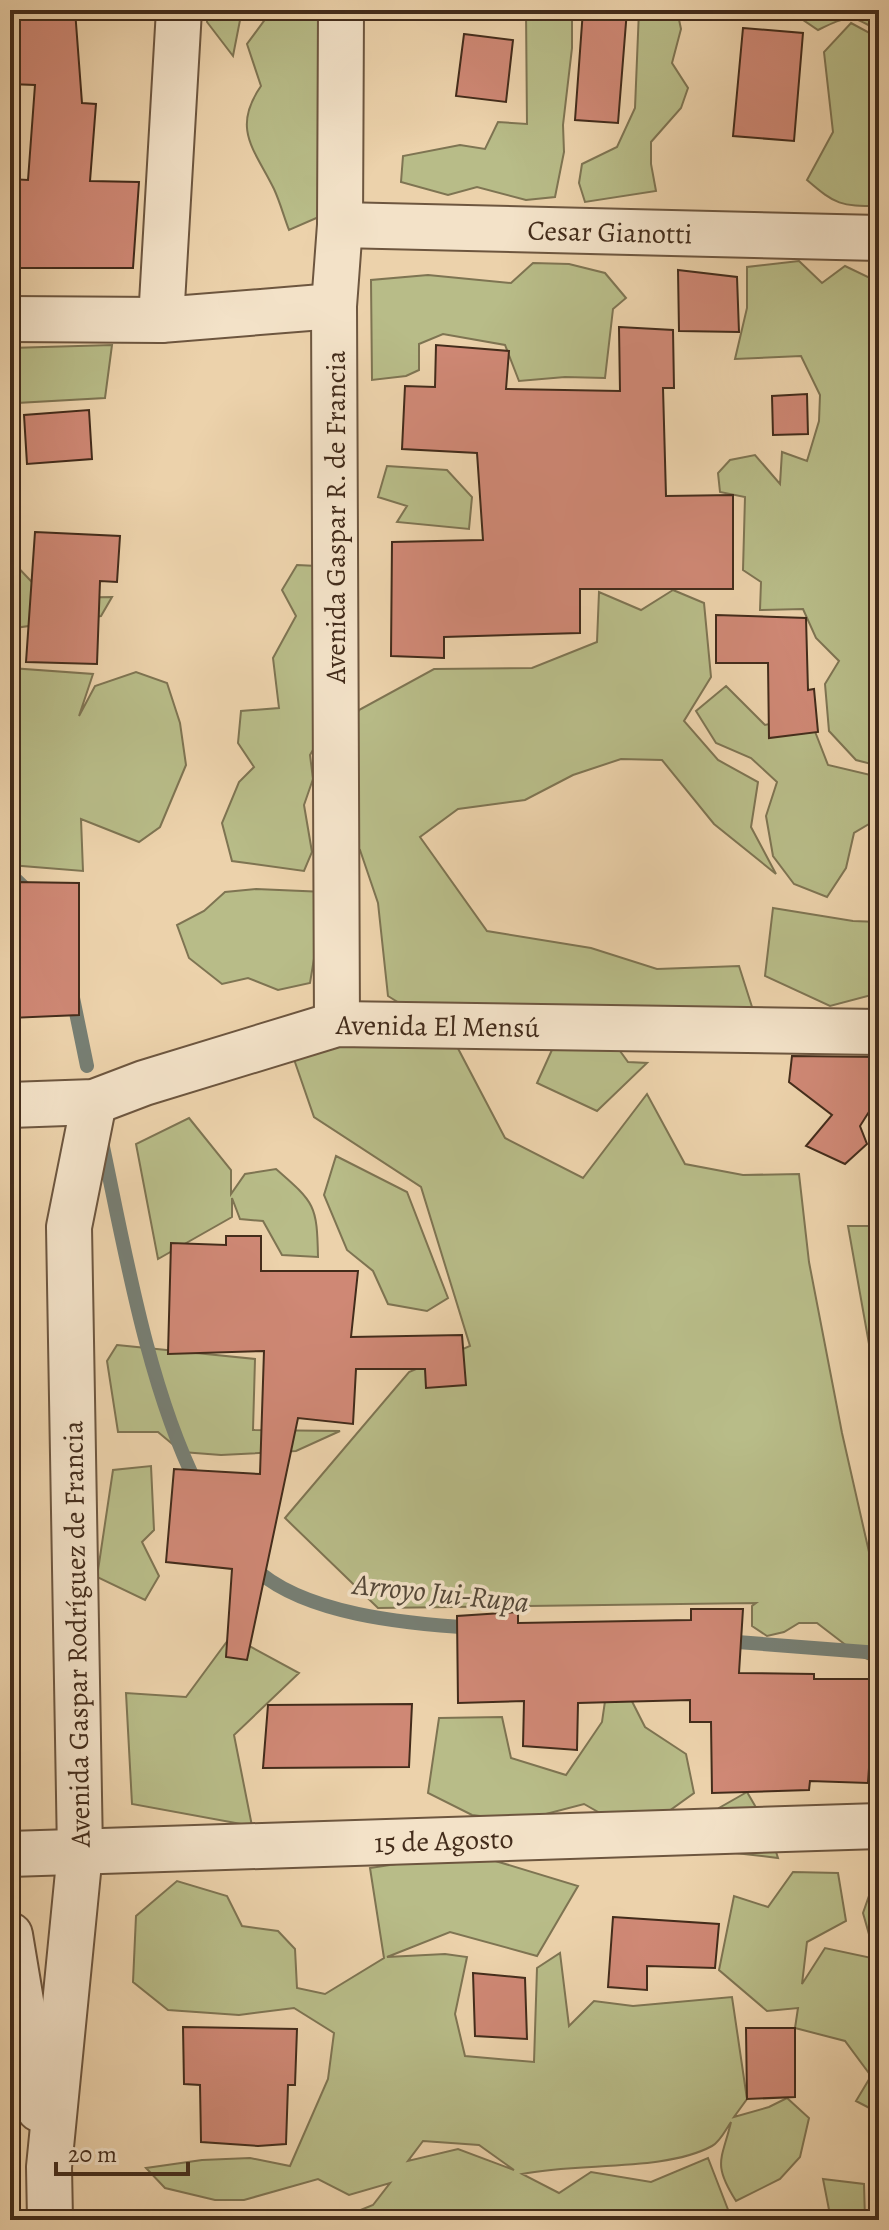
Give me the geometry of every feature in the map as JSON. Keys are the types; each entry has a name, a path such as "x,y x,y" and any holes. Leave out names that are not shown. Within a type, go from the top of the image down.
{"street":[{"path":"161,320 179,10"},
{"name":"Avenida Gaspar R. de Francia","path":"337,1024 334,306 340,225 341,10"},
{"name":"Cesar Gianotti","path":"340,225 879,238"},
{"path":"10,319 161,320 334,306"},
{"name":"Avenida El Mensú","path":"10,1105 94,1102 144,1083 337,1024 879,1032"},
{"name":"Avenida Gaspar Rodríguez de Francia","path":"50,2220 49,2167 80,1852 69,1227 94,1102"},
{"name":"15 de Agosto","path":"10,1854 879,1826"},
{"name":"Avenida Gaspar Rodríguez de Francia","path":"10,1935 49,2167"}],"green space":[{"path":"207,10 242,10 233,56 207,22"},
{"path":"272,10 342,10 321,216 289,230 274,189 249,139 247,127 252,101 261,86 247,44"},
{"path":"526,10 572,10 572,48 563,125 564,152 555,197 526,200 477,187 448,195 401,182 403,156 460,145 485,149 498,122 527,124"},
{"path":"639,10 677,10 681,29 672,63 688,88 681,108 651,142 656,191 585,202 579,183 582,164 617,147 635,108"},
{"path":"769,10 879,10 879,32 855,19 843,19 818,30 800,18"},
{"path":"851,23 879,38 879,206 839,202 807,180 833,132 824,52"},
{"path":"799,261 822,283 845,266 879,280 879,678 870,709 879,717 879,766 856,760 829,731 825,684 839,661 816,638 803,609 760,610 761,582 743,570 745,497 720,492 718,473 730,460 755,455 780,484 782,452 807,461 819,421 820,395 801,356 735,359 747,308 747,267"},
{"path":"533,263 569,264 605,273 626,298 613,309 605,378 519,381 505,345 443,334 419,344 419,370 406,376 372,380 371,280 428,275 511,283"},
{"path":"112,345 105,398 17,403 10,542 10,348"},
{"path":"387,466 447,470 472,497 469,529 397,522 407,506 378,497"},
{"path":"10,559 47,598 112,597 101,616 15,628 11,668 93,674 79,716 95,686 136,672 167,683 180,723 186,765 160,827 139,842 81,819 83,871 10,865"},
{"path":"297,565 317,566 326,728 310,755 313,779 304,805 312,852 304,871 232,861 222,823 239,782 254,767 238,743 241,711 279,708 273,658 296,616 282,590"},
{"path":"673,590 704,603 711,677 684,721 718,760 758,782 751,827 776,874 714,824 662,760 621,759 573,775 525,800 458,809 420,837 487,931 591,948 657,969 739,966 753,1010 452,1037 505,1138 583,1178 647,1094 685,1164 743,1175 799,1174 809,1262 842,1433 879,1596 877,1663 860,1656 817,1623 799,1623 784,1632 767,1636 752,1626 752,1606 756,1603 378,1608 285,1518 409,1372 470,1346 421,1187 314,1117 288,1042 444,1031 388,996 378,903 360,850 316,805 359,710 434,669 532,668 597,642 599,592 641,610"},
{"path":"726,686 765,725 801,717 814,729 828,765 879,777 879,818 854,833 846,868 827,897 794,884 773,856 766,816 777,782 751,758 716,743 696,711"},
{"path":"256,889 325,892 310,983 278,990 248,978 222,984 189,958 177,925 204,911 225,892"},
{"path":"773,908 853,921 879,922 879,993 830,1006 765,976"},
{"path":"607,1033 628,1062 647,1063 597,1111 537,1083 556,1041"},
{"path":"189,1118 231,1170 231,1194 245,1174 276,1169 299,1190 315,1215 318,1257 282,1255 263,1221 240,1219 232,1198 232,1217 158,1259 136,1144"},
{"path":"336,1156 407,1192 448,1298 427,1311 388,1304 373,1271 347,1250 324,1195"},
{"path":"848,1226 879,1226 879,1400"},
{"path":"117,1345 255,1359 253,1430 340,1431 296,1451 221,1455 182,1452 158,1432 118,1432 107,1361"},
{"path":"151,1466 154,1530 142,1542 159,1576 145,1600 97,1577 113,1470"},
{"path":"231,1636 299,1673 234,1735 252,1826 132,1804 126,1693 186,1697"},
{"path":"611,1660 645,1727 686,1754 694,1793 637,1834 584,1804 519,1821 472,1815 428,1793 439,1718 502,1717 511,1758 566,1775 602,1722"},
{"path":"747,1792 769,1830 778,1858 727,1852 719,1808"},
{"path":"469,1853 578,1886 537,1956 450,1932 387,1957 445,1954 467,1957 455,2014 465,2056 534,2062 537,1968 560,1953 569,2026 594,2001 633,2006 732,1997 747,2099 734,2117 787,2098 809,2118 800,2157 780,2179 736,2201 721,2169 731,2122 715,2144 670,2160 522,2174 559,2193 591,2172 651,2182 708,2158 732,2220 336,2220 373,2205 390,2183 349,2195 318,2179 244,2200 215,2200 165,2188 146,2168 202,2160 250,2158 290,2166 328,2079 334,2033 294,2008 239,2015 168,2010 133,1982 136,1916 177,1881 227,1896 242,1926 278,1931 295,1949 297,1988 325,1994 384,1958 370,1868","holes":["423,2141 479,2145 514,2170 458,2149 408,2161"]},
{"path":"793,1872 838,1873 846,1921 807,1942 802,1984 825,1948 876,1959 863,1913 879,1874 879,2113 856,2101 871,2076 845,2041 795,2028 798,2008 767,2011 719,1970 734,1896 768,1907"},
{"path":"823,2179 864,2184 865,2220 831,2220"}],"building":[{"path":"75,10 82,103 96,104 90,181 139,182 133,268 19,268 10,207 10,179 28,180 35,85 10,84 10,13"},
{"path":"583,10 627,10 618,123 575,120"},
{"path":"743,28 803,33 794,141 733,136"},
{"path":"464,34 513,40 506,102 456,96"},
{"path":"678,270 737,277 739,332 679,331"},
{"path":"619,327 673,330 674,388 663,388 666,496 733,495 733,589 580,589 580,633 444,637 444,658 391,656 392,542 483,540 477,453 402,449 405,386 435,387 436,345 509,351 506,389 620,391"},
{"path":"807,394 808,434 773,435 772,396"},
{"path":"89,410 92,459 27,464 24,415"},
{"path":"35,532 120,536 117,582 100,581 97,664 26,662"},
{"path":"716,615 806,618 808,690 814,689 818,732 769,738 768,663 716,663"},
{"path":"15,882 79,883 79,1015 10,1018 10,979 14,979"},
{"path":"792,1056 879,1057 879,1096 860,1126 867,1144 845,1164 806,1146 832,1115 789,1082"},
{"path":"226,1236 261,1236 261,1271 358,1271 351,1337 462,1335 466,1385 426,1388 425,1369 356,1369 353,1424 298,1418 247,1660 226,1657 232,1569 166,1562 174,1469 260,1474 264,1351 168,1354 171,1243 226,1245"},
{"path":"691,1609 743,1609 739,1673 814,1674 814,1679 873,1679 873,1688 879,1688 879,1769 869,1768 868,1783 810,1781 809,1790 712,1793 711,1722 690,1722 690,1700 578,1703 577,1750 523,1746 524,1701 458,1703 457,1616 518,1612 518,1623 691,1620"},
{"path":"412,1704 409,1767 263,1768 268,1705"},
{"path":"613,1917 719,1924 715,1968 647,1966 647,1990 608,1987"},
{"path":"473,1973 525,1978 527,2039 475,2036"},
{"path":"183,2027 297,2029 295,2085 288,2085 286,2144 258,2146 201,2142 200,2085 184,2084"},
{"path":"746,2028 795,2028 795,2097 747,2099"}],"waterway":[{"name":"Arroyo Jui-Rupa","path":"10,874 30,893"},
{"name":"Arroyo Jui-Rupa","path":"73,998 87,1066"},
{"name":"Arroyo Jui-Rupa","path":"102,1142 129,1273 152,1363 180,1448 198,1487"},
{"name":"Arroyo Jui-Rupa","path":"252,1566 273,1583 327,1606 389,1620 475,1628"},
{"name":"Arroyo Jui-Rupa","path":"724,1641 879,1653"}]}
